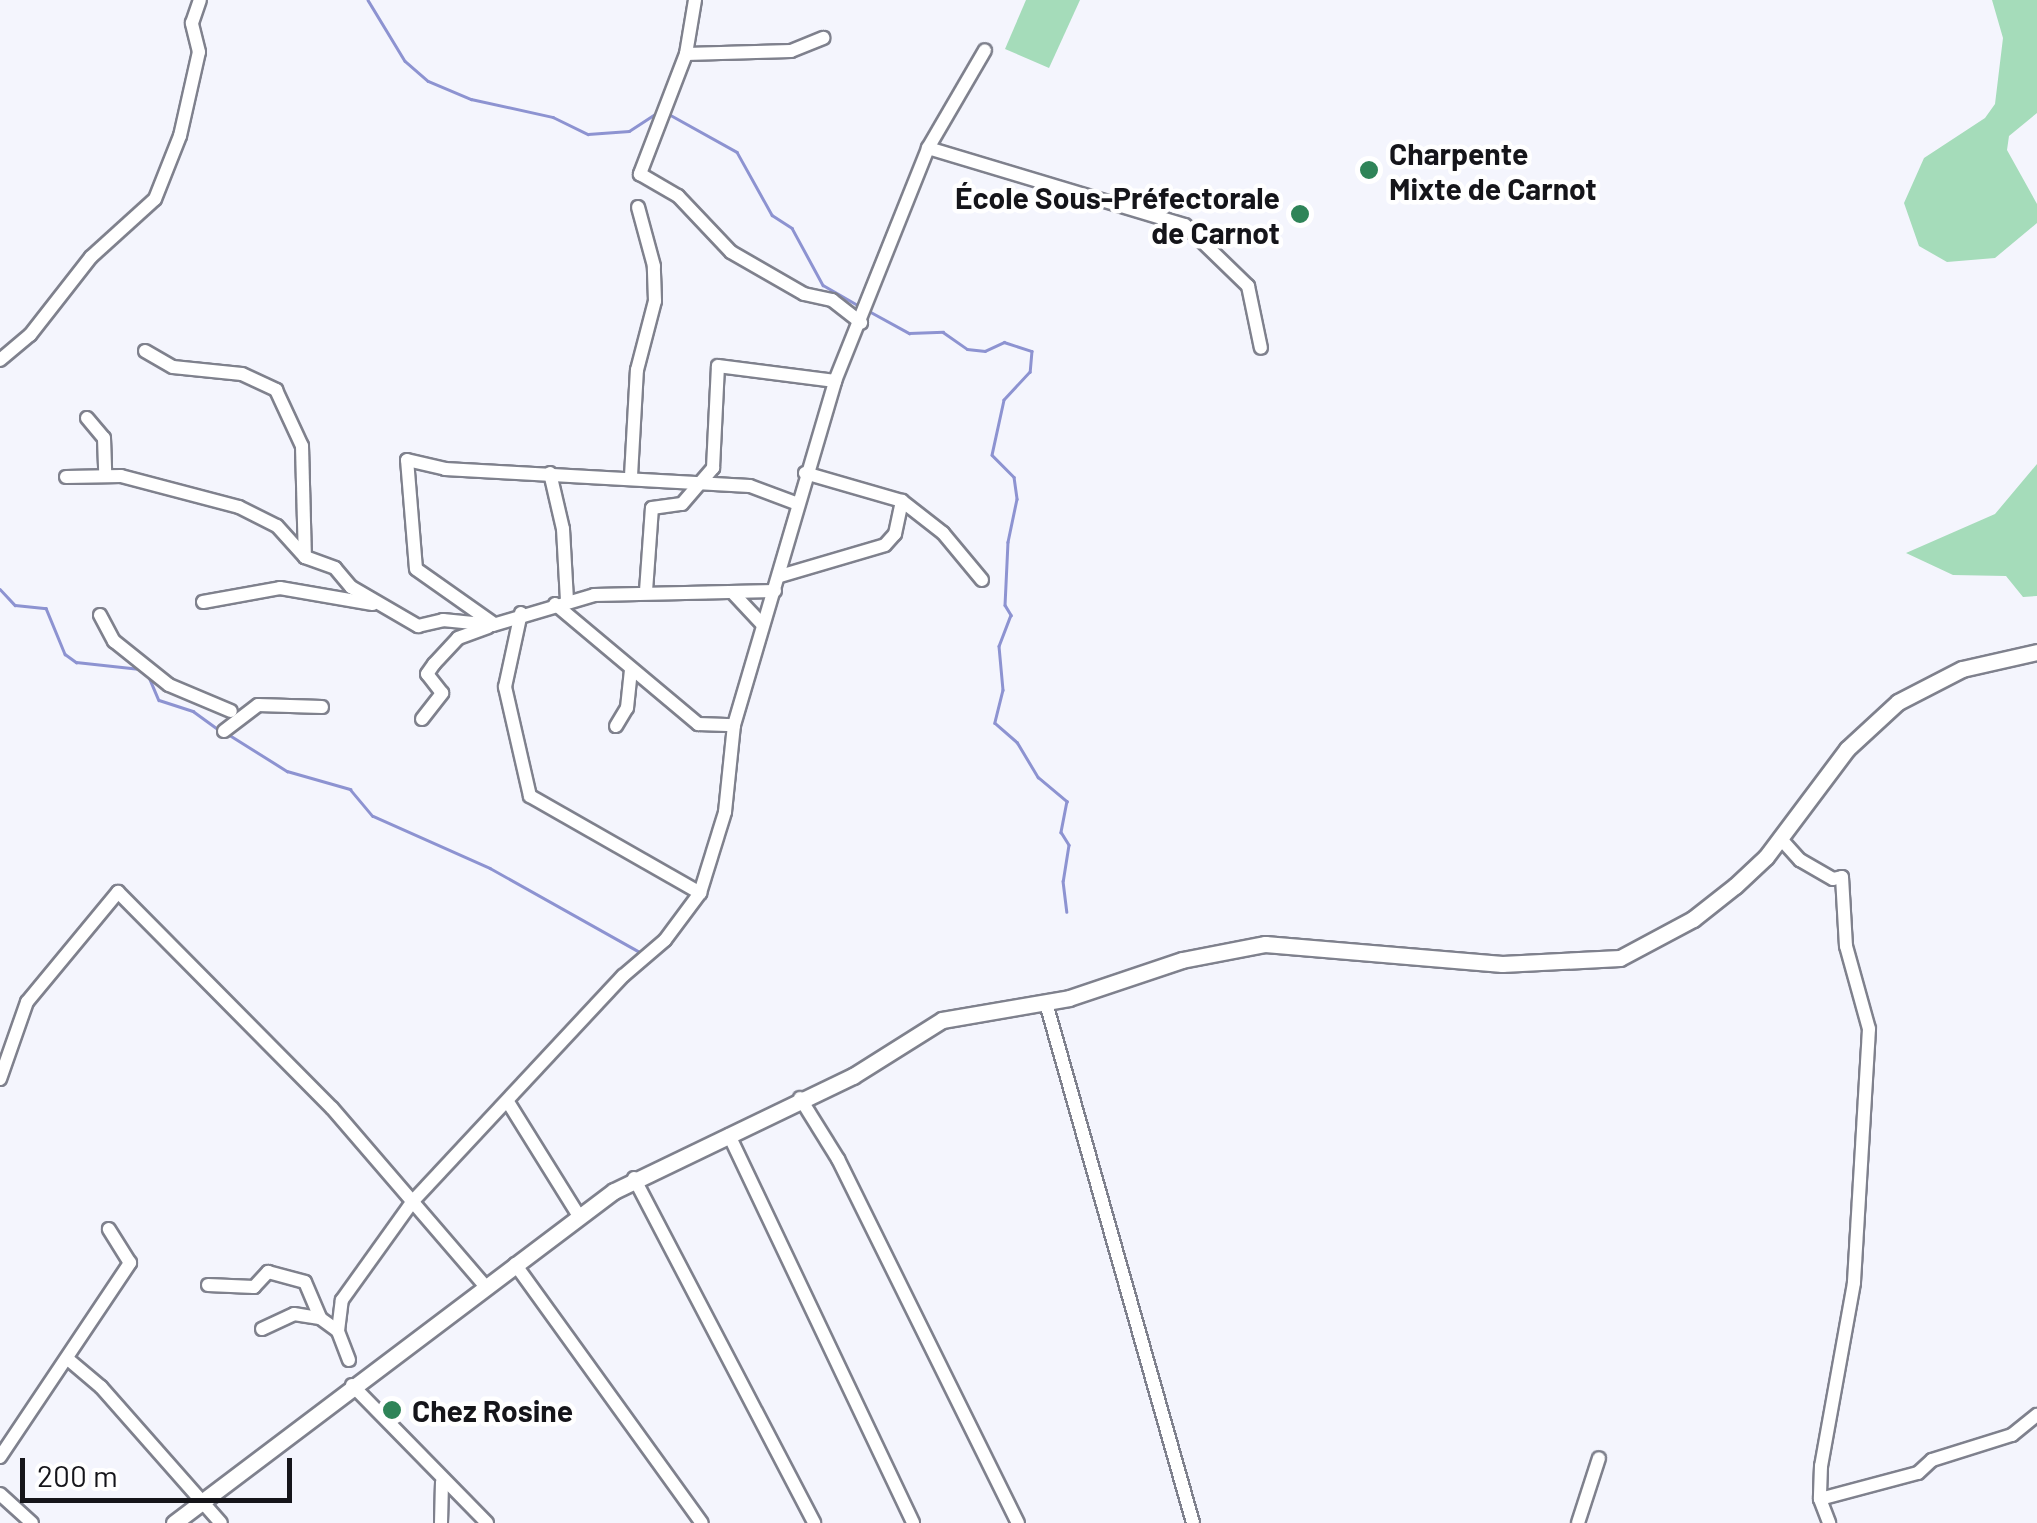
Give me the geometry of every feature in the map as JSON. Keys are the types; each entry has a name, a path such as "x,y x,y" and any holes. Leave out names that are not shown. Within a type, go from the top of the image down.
{"main road":[{"path":"174,1523 352,1385 634,1178 853,1076 942,1020 1046,1003 1198,956 1264,944 1502,964 1620,958 1716,902 1780,838 1847,749 1898,702 1962,670 2037,652"}],"street":[{"path":"0,360 30,335 91,257 155,199 180,136 199,52 192,23 200,0"},
{"path":"695,0 686,54 640,174 678,196 731,252 804,294 832,300 861,323"},
{"path":"686,54 791,51 823,38"},
{"path":"348,1360 338,1331 342,1300 413,1202 622,976 665,940 700,894 725,812 734,724 835,380 928,148 985,50"},
{"path":"928,148 1185,225 1248,286 1261,348"},
{"path":"630,476 637,370 655,301 654,266 638,208"},
{"path":"145,351 173,367 242,374 276,390 302,446 304,556"},
{"path":"646,591 652,508 682,504 706,481 714,456 718,366 835,380"},
{"path":"87,418 104,438 105,476"},
{"path":"494,625 416,569 407,460 445,469 706,481 750,486 798,504"},
{"path":"806,473 902,501 942,533 982,580"},
{"path":"550,474 562,529 561,602 631,670 698,724 734,724"},
{"path":"66,477 105,476 239,507 277,526 304,556 335,568 351,587 418,626 443,620 494,625"},
{"path":"780,576 885,545 894,534 902,501"},
{"path":"203,602 280,588 386,607"},
{"path":"422,719 442,692 428,674 458,638 521,613 561,602 646,591 775,591"},
{"path":"732,592 762,624"},
{"path":"521,613 505,687 530,796 700,894"},
{"path":"100,615 114,641 169,685 231,711"},
{"path":"616,726 627,708 631,670"},
{"path":"224,731 258,706 322,707"},
{"path":"1780,838 1800,860 1842,877 1846,946 1869,1029 1854,1283 1832,1389 1820,1499 1829,1523"},
{"path":"0,1080 27,1002 118,892 238,1009 485,1286"},
{"path":"1046,1003 1193,1523"},
{"path":"800,1098 838,1159 1018,1523"},
{"path":"508,1102 579,1216"},
{"path":"729,1135 913,1523"},
{"path":"634,1178 814,1523"},
{"path":"0,1456 70,1360 132,1260 109,1229"},
{"path":"514,1264 702,1523"},
{"path":"208,1285 254,1288 268,1272 305,1282 320,1318"},
{"path":"262,1330 294,1314 320,1318 338,1331"},
{"path":"70,1360 203,1500 220,1523"},
{"path":"352,1385 442,1482 487,1523"},
{"path":"1820,1499 1918,1472 1932,1460 2012,1435 2037,1415"},
{"path":"1578,1523 1600,1458"},
{"path":"441,1523 442,1482"},
{"path":"0,1494 32,1523"}],"green space":[{"path":"1026,0 1080,0 1049,68 1005,49"},
{"path":"1992,0 2037,0 2037,113 2009,136 2007,150 2037,204 2037,223 1995,258 1947,262 1919,246 1904,203 1924,158 1985,118 1995,104 2003,38"},
{"path":"2037,464 2037,596 2023,597 2006,576 1953,575 1906,553 1995,514"}],"waterway":[{"path":"368,0 405,61 428,81 471,99 553,117 588,134 629,131 655,114"},
{"path":"667,113 737,152 772,215 792,228 823,285 857,305"},
{"path":"869,311 909,333 943,332 967,349 985,351 1004,342 1032,351 1030,372 1004,400 992,455 1014,477 1017,499 1008,542 1005,605 1011,615 999,646 1003,690 995,723 1017,742 1038,777 1067,801 1061,832 1069,845 1063,881 1067,912"},
{"path":"0,589 15,605 46,608 65,654 76,662 140,669"},
{"path":"149,677 159,700 193,711 218,729"},
{"path":"228,734 287,771 350,789 373,816 490,868 638,951"}],"place":[{"name":"Charpente Mixte de Carnot","path":"1369,170"},
{"name":"École Sous-Préfectorale de Carnot","path":"1300,214"},
{"name":"Chez Rosine","path":"392,1410"}]}
